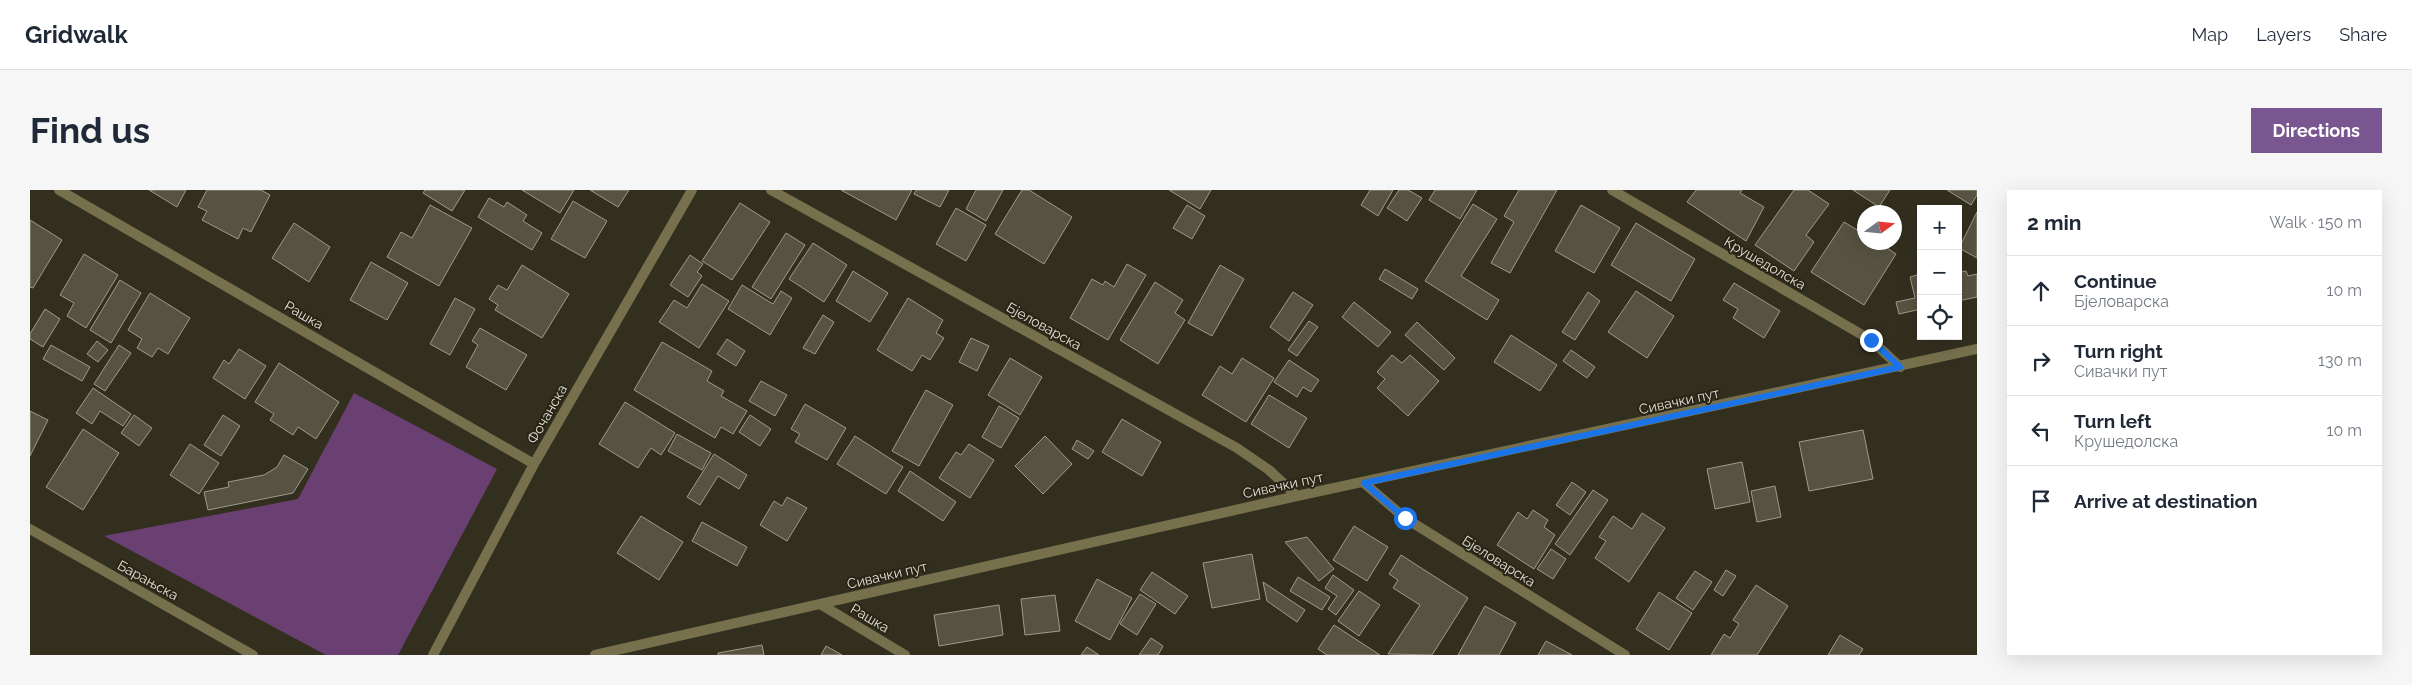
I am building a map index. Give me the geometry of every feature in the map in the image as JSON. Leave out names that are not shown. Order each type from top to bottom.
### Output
[{"type":"street","name":"Рашка","points":[[59,190],[534,464]]},
{"type":"street","name":"Фочанска","points":[[433,655],[534,464],[692,190]]},
{"type":"street","name":"Бјеловарска","points":[[771,190],[1237,448],[1268,470],[1297,496]]},
{"type":"street","name":"Крушедолска","points":[[1612,190],[1871,340],[1900,367]]},
{"type":"street","name":"Сивачки пут","points":[[595,655],[1297,496],[1977,349]]},
{"type":"street","name":"Бјеловарска","points":[[1364,483],[1405,518],[1625,655]]},
{"type":"street","name":"Барањска","points":[[30,529],[253,655]]},
{"type":"street","name":"Рашка","points":[[820,604],[905,655]]},
{"type":"shaded area","points":[[354,393],[497,469],[398,655],[326,655],[104,536],[298,499]]},
{"type":"building","points":[[149,190],[186,190],[177,207]]},
{"type":"building","points":[[207,190],[261,190],[270,195],[251,232],[243,228],[238,239],[202,220],[207,211],[198,207]]},
{"type":"building","points":[[425,190],[465,190],[452,211],[423,193]]},
{"type":"building","points":[[522,190],[574,190],[560,213]]},
{"type":"building","points":[[590,190],[629,190],[618,207]]},
{"type":"building","points":[[841,190],[912,190],[896,220]]},
{"type":"building","points":[[916,190],[949,190],[940,207],[914,194]]},
{"type":"building","points":[[976,190],[1003,190],[986,221],[966,209]]},
{"type":"building","points":[[1022,190],[1029,190],[1072,217],[1044,264],[995,234]]},
{"type":"building","points":[[1169,190],[1211,190],[1200,209]]},
{"type":"building","points":[[1370,190],[1393,190],[1378,216],[1361,205]]},
{"type":"building","points":[[1399,190],[1408,190],[1422,198],[1407,221],[1387,208]]},
{"type":"building","points":[[1435,190],[1477,190],[1460,219],[1429,200]]},
{"type":"building","points":[[1519,190],[1557,190],[1510,273],[1491,263],[1514,222],[1504,216]]},
{"type":"building","points":[[1696,190],[1742,190],[1740,193],[1764,207],[1746,241],[1687,202]]},
{"type":"building","points":[[1794,190],[1808,190],[1829,204],[1806,235],[1814,242],[1794,271],[1755,245]]},
{"type":"building","points":[[1853,190],[1890,190],[1880,205],[1876,205]]},
{"type":"building","points":[[1947,190],[1977,190],[1977,195],[1971,205]]},
{"type":"building","points":[[489,198],[504,207],[507,202],[527,215],[523,221],[542,233],[532,250],[478,217]]},
{"type":"building","points":[[573,201],[607,221],[585,258],[551,239]]},
{"type":"building","points":[[740,203],[770,222],[732,280],[702,261]]},
{"type":"building","points":[[1473,204],[1497,219],[1461,276],[1499,300],[1487,320],[1425,281]]},
{"type":"building","points":[[430,205],[472,228],[439,286],[387,257],[401,232],[412,238]]},
{"type":"building","points":[[1187,205],[1205,216],[1192,239],[1173,228]]},
{"type":"building","points":[[1581,205],[1620,228],[1594,273],[1555,251]]},
{"type":"building","points":[[956,208],[986,225],[966,261],[936,244]]},
{"type":"building","points":[[1977,212],[1977,258],[1962,250],[1962,242]]},
{"type":"building","points":[[30,220],[62,240],[33,288],[30,287]]},
{"type":"building","points":[[1844,222],[1857,230],[1857,250],[1890,250],[1896,254],[1864,305],[1811,272]]},
{"type":"building","points":[[294,223],[330,247],[309,282],[272,258]]},
{"type":"building","points":[[1636,223],[1695,259],[1671,301],[1611,265]]},
{"type":"building","points":[[786,233],[805,245],[771,299],[752,287]]},
{"type":"building","points":[[813,243],[847,265],[824,302],[789,279]]},
{"type":"building","points":[[84,254],[118,275],[86,328],[67,316],[74,303],[60,295]]},
{"type":"building","points":[[690,255],[703,264],[697,272],[702,276],[688,297],[670,285]]},
{"type":"building","points":[[371,262],[408,283],[387,320],[350,300]]},
{"type":"building","points":[[1127,264],[1146,275],[1108,340],[1070,318],[1092,279],[1103,285],[1105,281],[1114,287]]},
{"type":"building","points":[[522,265],[569,294],[542,338],[495,310],[498,305],[489,299],[498,285],[507,290]]},
{"type":"building","points":[[1220,265],[1244,279],[1212,336],[1188,323]]},
{"type":"building","points":[[1385,269],[1418,289],[1412,299],[1379,279]]},
{"type":"building","points":[[853,271],[888,293],[870,322],[836,301]]},
{"type":"building","points":[[1966,271],[1968,276],[1977,274],[1977,297],[1962,300],[1962,272]]},
{"type":"building","points":[[1917,275],[1917,310],[1899,314],[1896,302],[1915,298],[1910,277]]},
{"type":"building","points":[[120,280],[141,293],[111,343],[90,330]]},
{"type":"building","points":[[1155,282],[1183,300],[1175,313],[1185,320],[1158,364],[1120,340]]},
{"type":"building","points":[[1734,283],[1780,311],[1764,338],[1733,318],[1738,309],[1723,300]]},
{"type":"building","points":[[702,284],[729,301],[699,348],[659,322],[674,300],[687,308]]},
{"type":"building","points":[[742,285],[773,304],[781,291],[792,298],[770,335],[728,309]]},
{"type":"building","points":[[1636,291],[1674,316],[1647,358],[1608,332]]},
{"type":"building","points":[[1293,292],[1313,305],[1289,341],[1270,327]]},
{"type":"building","points":[[1588,292],[1600,301],[1575,340],[1562,332]]},
{"type":"building","points":[[150,293],[190,318],[168,354],[158,348],[152,357],[137,348],[142,339],[128,330]]},
{"type":"building","points":[[455,298],[475,309],[450,355],[430,344]]},
{"type":"building","points":[[908,298],[943,320],[936,333],[944,338],[930,360],[922,355],[912,371],[877,350]]},
{"type":"building","points":[[1354,302],[1391,332],[1378,347],[1342,317]]},
{"type":"building","points":[[45,309],[60,319],[43,347],[30,339],[30,334]]},
{"type":"building","points":[[823,315],[834,322],[815,354],[803,348]]},
{"type":"building","points":[[1309,321],[1318,327],[1297,356],[1288,350]]},
{"type":"building","points":[[1417,322],[1455,358],[1444,370],[1405,335]]},
{"type":"building","points":[[480,328],[527,355],[506,390],[466,367],[478,345],[472,341]]},
{"type":"building","points":[[1511,335],[1557,365],[1540,391],[1494,362]]},
{"type":"building","points":[[971,338],[989,346],[977,371],[959,362]]},
{"type":"building","points":[[727,339],[745,351],[736,366],[717,354]]},
{"type":"building","points":[[97,341],[108,350],[98,362],[87,354]]},
{"type":"building","points":[[662,342],[712,371],[707,381],[724,391],[721,396],[747,411],[733,434],[721,427],[715,438],[634,390]]},
{"type":"building","points":[[51,345],[90,367],[82,381],[43,359]]},
{"type":"building","points":[[119,345],[131,353],[105,391],[94,384]]},
{"type":"building","points":[[239,349],[266,366],[245,399],[213,378],[224,360],[229,364]]},
{"type":"building","points":[[1571,350],[1595,367],[1587,378],[1563,361]]},
{"type":"building","points":[[1392,355],[1402,363],[1410,355],[1439,381],[1408,416],[1377,388],[1385,379],[1377,372]]},
{"type":"building","points":[[1010,358],[1042,377],[1020,415],[988,395]]},
{"type":"building","points":[[1242,358],[1274,378],[1246,422],[1202,395],[1220,366],[1232,374]]},
{"type":"building","points":[[1289,360],[1319,380],[1311,392],[1303,387],[1297,397],[1274,382]]},
{"type":"building","points":[[279,363],[339,402],[316,439],[298,427],[293,435],[270,420],[274,414],[255,402]]},
{"type":"building","points":[[761,381],[787,395],[775,416],[749,401]]},
{"type":"building","points":[[93,388],[131,414],[123,426],[100,411],[92,424],[76,413]]},
{"type":"building","points":[[926,390],[953,405],[919,466],[892,451]]},
{"type":"building","points":[[1269,395],[1307,418],[1289,448],[1251,424]]},
{"type":"building","points":[[625,402],[675,433],[661,455],[651,448],[638,468],[599,444]]},
{"type":"building","points":[[805,404],[846,428],[827,460],[795,442],[800,434],[791,429]]},
{"type":"building","points":[[999,406],[1019,418],[1001,448],[982,437]]},
{"type":"building","points":[[30,411],[48,420],[30,456]]},
{"type":"building","points":[[134,415],[152,428],[139,446],[121,433]]},
{"type":"building","points":[[223,415],[240,426],[221,456],[204,445]]},
{"type":"building","points":[[750,415],[771,429],[760,446],[739,432]]},
{"type":"building","points":[[1122,419],[1161,442],[1142,476],[1102,452]]},
{"type":"building","points":[[83,429],[119,453],[83,510],[46,487]]},
{"type":"building","points":[[1863,430],[1873,479],[1809,491],[1799,442]]},
{"type":"building","points":[[677,434],[711,453],[702,470],[668,451]]},
{"type":"building","points":[[855,436],[903,467],[886,494],[837,464]]},
{"type":"building","points":[[1045,436],[1072,464],[1043,494],[1015,466]]},
{"type":"building","points":[[1077,440],[1094,451],[1088,459],[1072,449]]},
{"type":"building","points":[[190,444],[219,463],[199,494],[170,475]]},
{"type":"building","points":[[969,444],[994,460],[970,498],[939,478],[956,452],[961,455]]},
{"type":"building","points":[[714,454],[747,475],[739,489],[718,476],[700,505],[687,497]]},
{"type":"building","points":[[284,455],[308,469],[293,493],[208,510],[204,492],[229,487],[228,482],[264,475],[277,467]]},
{"type":"building","points":[[1742,462],[1750,502],[1715,509],[1707,469]]},
{"type":"building","points":[[910,471],[956,502],[943,521],[898,491]]},
{"type":"building","points":[[1572,482],[1586,492],[1570,515],[1556,505]]},
{"type":"building","points":[[1775,486],[1781,517],[1757,522],[1751,491]]},
{"type":"building","points":[[1593,490],[1608,500],[1570,555],[1555,544]]},
{"type":"building","points":[[787,497],[807,508],[787,541],[760,525],[774,501],[782,506]]},
{"type":"building","points":[[1533,510],[1548,520],[1544,527],[1555,535],[1534,569],[1497,545],[1518,512],[1527,519]]},
{"type":"building","points":[[1642,513],[1665,528],[1629,582],[1595,558],[1606,541],[1599,537],[1613,516],[1632,529]]},
{"type":"building","points":[[641,516],[683,542],[659,580],[617,553]]},
{"type":"building","points":[[702,522],[747,547],[737,566],[692,541]]},
{"type":"building","points":[[1354,526],[1388,547],[1367,581],[1333,560]]},
{"type":"building","points":[[1307,537],[1334,569],[1319,581],[1285,542]]},
{"type":"building","points":[[1551,549],[1566,559],[1553,579],[1537,569]]},
{"type":"building","points":[[1252,554],[1260,599],[1212,608],[1203,563]]},
{"type":"building","points":[[1401,555],[1468,598],[1432,655],[1388,654],[1420,605],[1393,588],[1398,580],[1389,574]]},
{"type":"building","points":[[1726,570],[1736,576],[1723,596],[1714,590]]},
{"type":"building","points":[[1695,571],[1712,582],[1693,610],[1676,598]]},
{"type":"building","points":[[1152,572],[1188,596],[1175,614],[1140,590]]},
{"type":"building","points":[[1333,575],[1354,590],[1336,615],[1328,609],[1337,596],[1325,588]]},
{"type":"building","points":[[1298,577],[1330,597],[1322,610],[1290,591]]},
{"type":"building","points":[[1097,579],[1132,598],[1110,640],[1075,621]]},
{"type":"building","points":[[1263,582],[1305,610],[1297,622],[1267,601]]},
{"type":"building","points":[[1756,585],[1788,606],[1757,655],[1711,655],[1724,634],[1730,638],[1739,624],[1733,620]]},
{"type":"building","points":[[1359,591],[1380,605],[1359,636],[1338,621]]},
{"type":"building","points":[[1659,592],[1692,613],[1669,650],[1636,629]]},
{"type":"building","points":[[1140,594],[1156,604],[1137,635],[1120,624]]},
{"type":"building","points":[[1055,595],[1060,631],[1025,635],[1021,599]]},
{"type":"building","points":[[999,605],[1003,635],[939,646],[934,615]]},
{"type":"building","points":[[1485,606],[1516,623],[1499,655],[1458,655]]},
{"type":"building","points":[[1334,625],[1380,655],[1327,655],[1318,649]]},
{"type":"building","points":[[1840,635],[1863,649],[1859,655],[1828,655]]},
{"type":"building","points":[[1151,638],[1163,646],[1158,655],[1139,655]]},
{"type":"building","points":[[1546,641],[1572,655],[1538,655]]},
{"type":"building","points":[[762,645],[764,655],[718,655],[718,653]]},
{"type":"building","points":[[826,646],[842,655],[821,655]]},
{"type":"building","points":[[1087,647],[1099,655],[1081,655]]},
{"type":"route","points":[[1405,518],[1364,483],[1900,367],[1871,340]]}]
